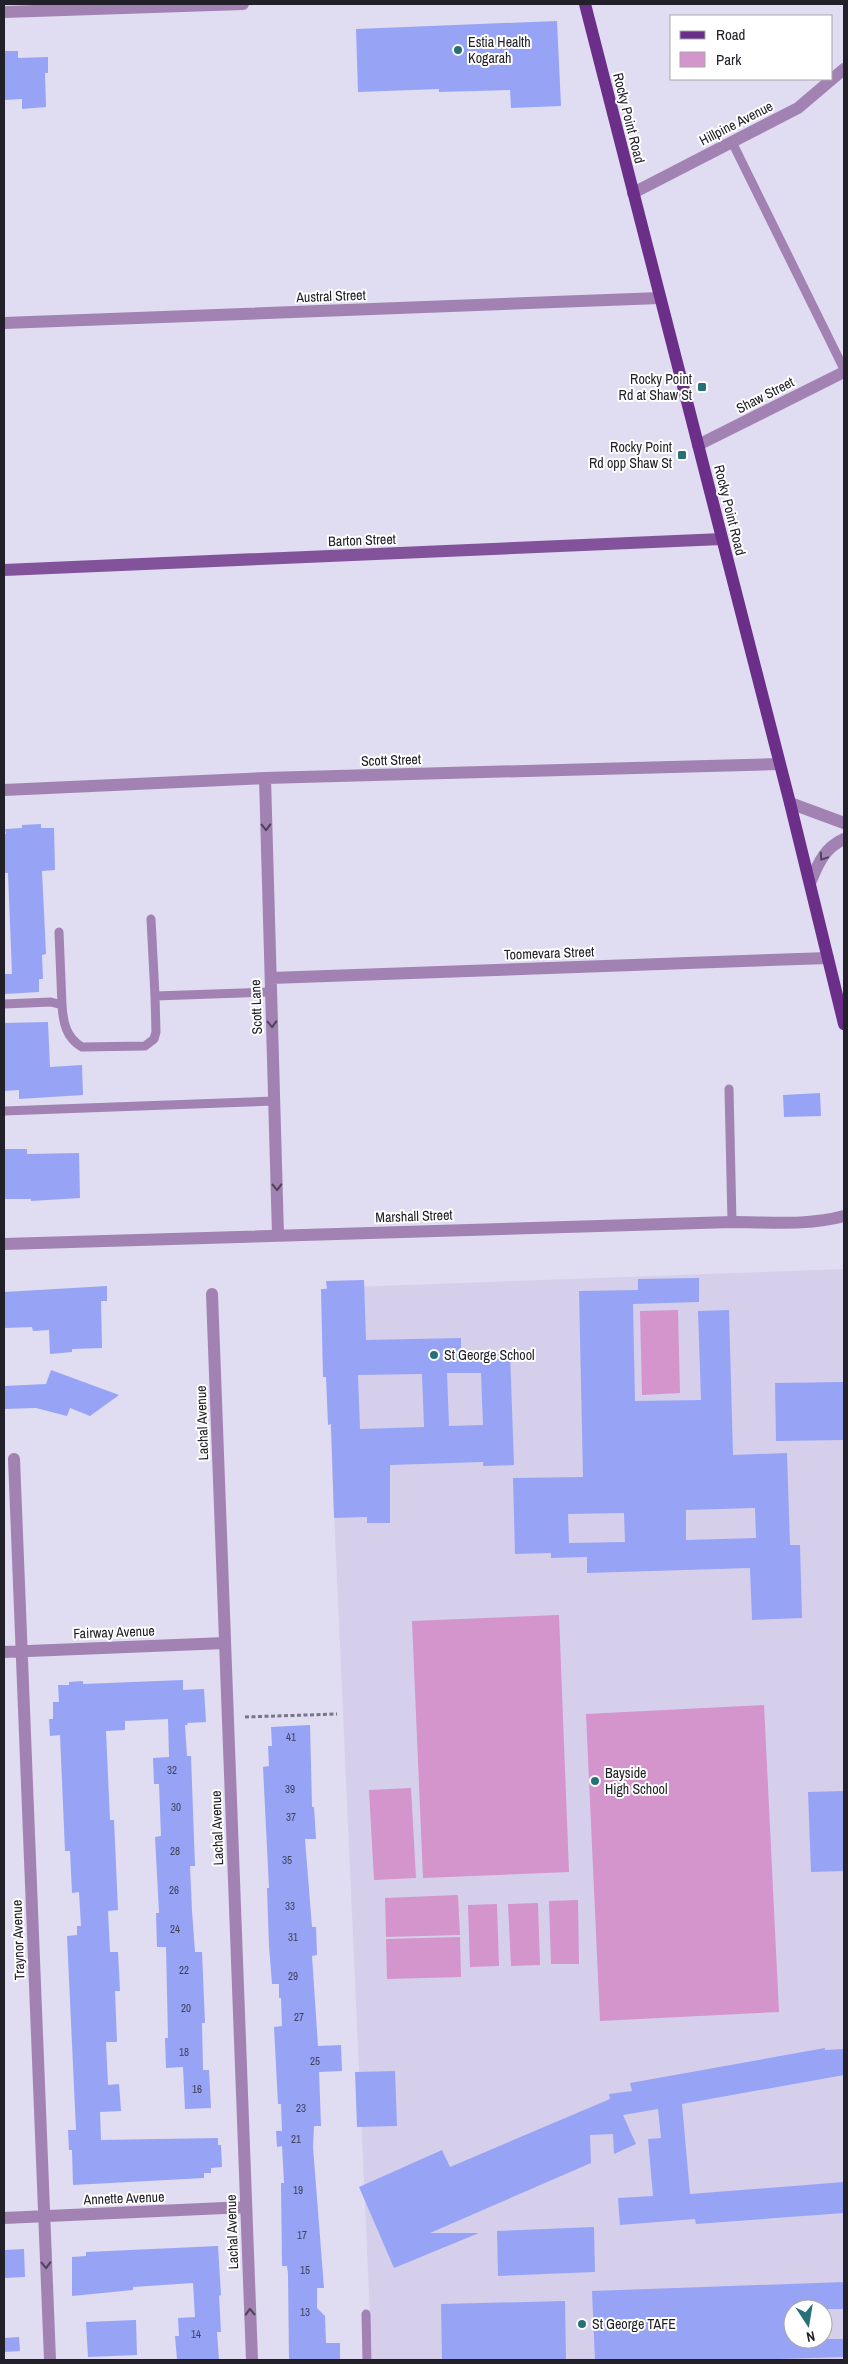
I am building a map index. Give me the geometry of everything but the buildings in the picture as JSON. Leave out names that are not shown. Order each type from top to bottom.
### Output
[{"type":"main road","name":"Rocky Point Road","points":[[585,4],[790,803],[844,1024]]},
{"type":"street","points":[[4,12],[243,4]]},
{"type":"street","name":"Hillpine Avenue","points":[[833,78],[844,69]]},
{"type":"street","name":"Hillpine Avenue","points":[[633,193],[798,108],[831,80]]},
{"type":"street","name":"Austral Street","points":[[4,323],[660,298]]},
{"type":"street","name":"Shaw Street","points":[[698,445],[844,370]]},
{"type":"street","name":"Barton Street","points":[[4,570],[722,539]]},
{"type":"street","name":"Scott Street","points":[[4,790],[265,778],[779,764]]},
{"type":"street","name":"Scott Lane","points":[[265,778],[278,1236]]},
{"type":"street","points":[[790,803],[844,823]]},
{"type":"street","points":[[810,883],[820,860],[829,848],[844,839]]},
{"type":"street","name":"Toomevara Street","points":[[271,978],[828,958]]},
{"type":"street","name":"Marshall Street","points":[[4,1244],[732,1222],[826,1221],[844,1216]]},
{"type":"street","name":"Marshall Street","points":[[826,1221],[844,1226]]},
{"type":"street","name":"Lachal Avenue","points":[[212,1294],[252,2360]]},
{"type":"street","name":"Traynor Avenue","points":[[14,1459],[50,2360]]},
{"type":"street","name":"Fairway Avenue","points":[[4,1652],[225,1643]]},
{"type":"street","name":"Annette Avenue","points":[[4,2218],[246,2207]]},
{"type":"lane","points":[[732,142],[844,370]]},
{"type":"lane","points":[[59,932],[63,1019],[67,1032],[75,1043],[82,1047],[145,1046],[154,1039],[156,1032],[151,919]]},
{"type":"lane","points":[[155,996],[271,992]]},
{"type":"lane","points":[[4,1004],[51,1002],[62,1005]]},
{"type":"lane","points":[[729,1089],[732,1222]]},
{"type":"lane","points":[[4,1111],[274,1101]]},
{"type":"lane","points":[[366,2314],[367,2360]]},
{"type":"path","points":[[245,1717],[337,1714]]},
{"type":"shaded area","name":"Bayside High School","points":[[844,1269],[844,2360],[372,2360],[324,1288]]},
{"type":"green space","points":[[678,1310],[680,1393],[642,1395],[640,1311]]},
{"type":"green space","points":[[559,1615],[569,1872],[423,1878],[412,1621]]},
{"type":"green space","points":[[764,1705],[779,2012],[600,2021],[586,1714]]},
{"type":"green space","points":[[411,1788],[416,1878],[374,1880],[369,1790]]},
{"type":"green space","points":[[458,1895],[460,1935],[386,1937],[385,1898]]},
{"type":"green space","points":[[578,1900],[579,1964],[551,1964],[549,1901]]},
{"type":"green space","points":[[538,1903],[540,1965],[511,1966],[508,1904]]},
{"type":"green space","points":[[497,1904],[499,1966],[470,1967],[468,1905]]},
{"type":"green space","points":[[460,1937],[461,1977],[387,1979],[386,1939]]},
{"type":"place","name":"Estia Health Kogarah","points":[[458,50]]},
{"type":"place","name":"Rocky Point Rd at Shaw St","points":[[702,387]]},
{"type":"place","name":"Rocky Point Rd opp Shaw St","points":[[682,455]]},
{"type":"place","name":"St George School","points":[[434,1355]]},
{"type":"place","name":"Bayside High School","points":[[595,1781]]},
{"type":"place","name":"St George TAFE","points":[[582,2324]]}]
